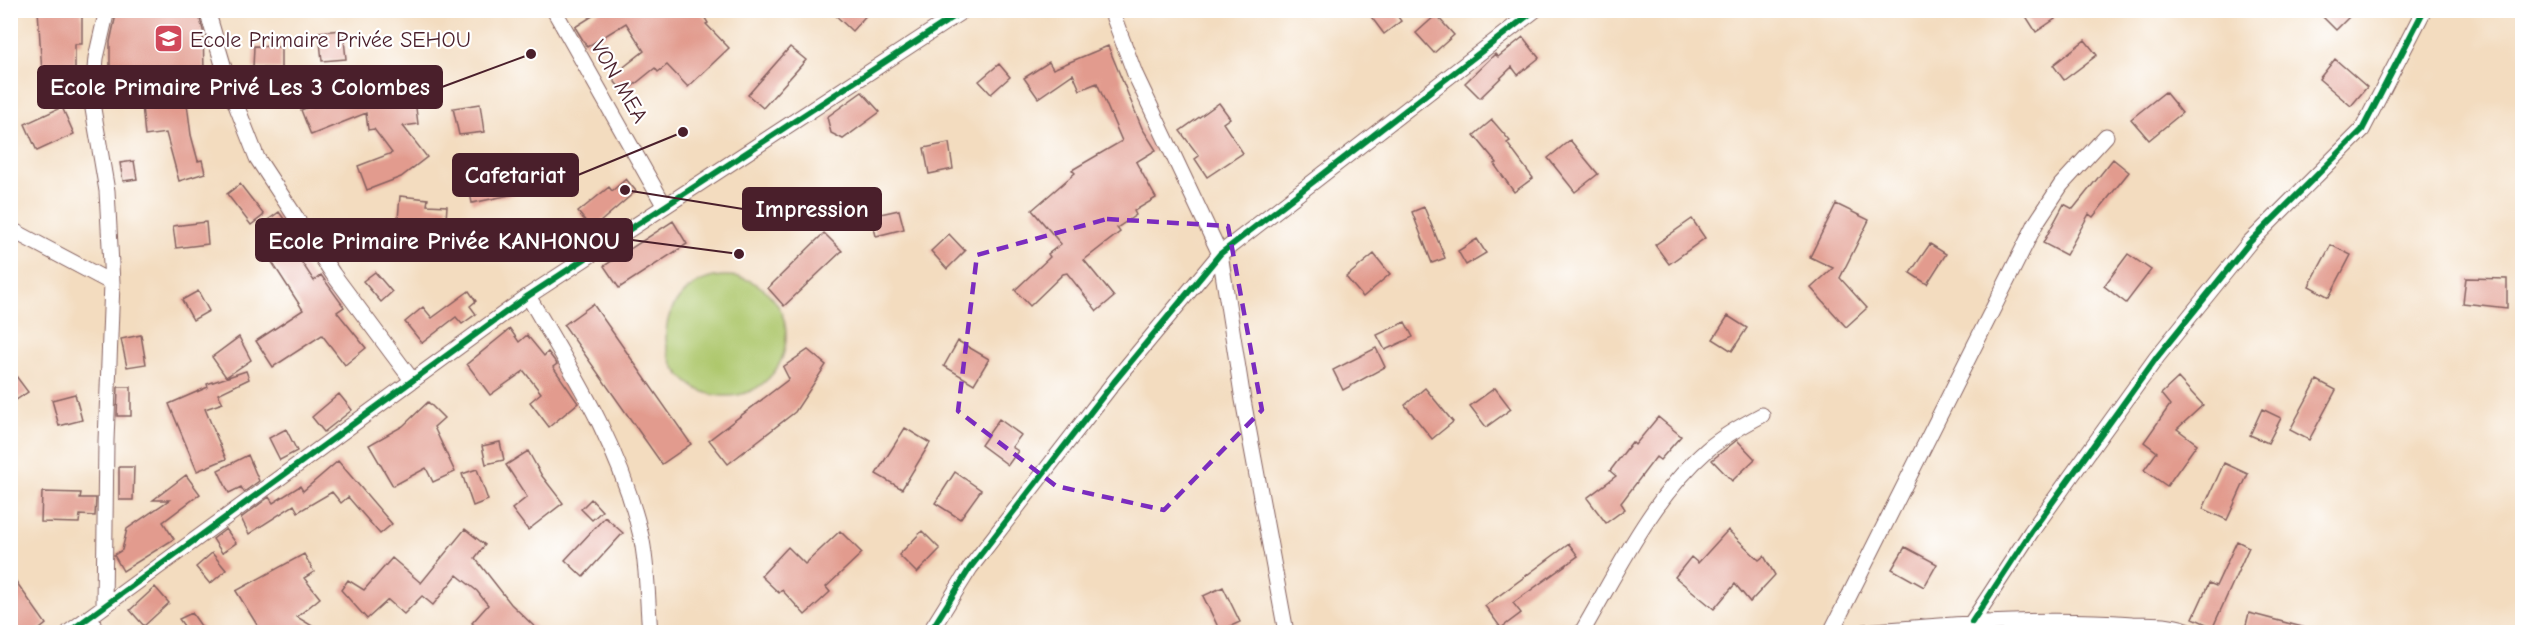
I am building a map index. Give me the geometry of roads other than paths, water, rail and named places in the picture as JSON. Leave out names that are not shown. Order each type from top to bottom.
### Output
[{"type":"street","points":[[104,606],[106,441],[112,283],[107,191],[92,103],[96,58],[108,10]]},
{"type":"street","points":[[207,10],[212,20],[231,92],[257,158],[333,274],[412,380]]},
{"type":"street","name":"VON MEA","points":[[554,10],[664,205]]},
{"type":"street","points":[[69,633],[528,296],[964,10]]},
{"type":"street","points":[[1111,10],[1135,74],[1220,254],[1243,400],[1286,633]]},
{"type":"street","points":[[930,633],[977,559],[1114,382],[1220,254],[1535,10]]},
{"type":"street","points":[[1972,622],[2031,532],[2157,357],[2249,243],[2361,130],[2424,10]]},
{"type":"street","points":[[1831,633],[1925,450],[2022,249],[2061,186],[2106,136]]},
{"type":"street","points":[[10,229],[112,283]]},
{"type":"street","points":[[528,296],[595,409],[627,487],[641,538],[650,633]]},
{"type":"street","points":[[1582,633],[1641,531],[1673,486],[1707,450],[1762,415]]},
{"type":"street","points":[[91,616],[95,633]]},
{"type":"street","points":[[1864,633],[1972,622],[2072,619],[2169,626],[2191,633]]},
{"type":"place","name":"Ecole Primaire Privée SEHOU","points":[[169,39]]},
{"type":"place","name":"Ecole Primaire Privé Les 3 Colombes","points":[[531,54]]},
{"type":"place","name":"Cafetariat","points":[[683,132]]},
{"type":"place","name":"Impression","points":[[625,190]]},
{"type":"place","name":"Ecole Primaire Privée KANHONOU","points":[[739,254]]}]
